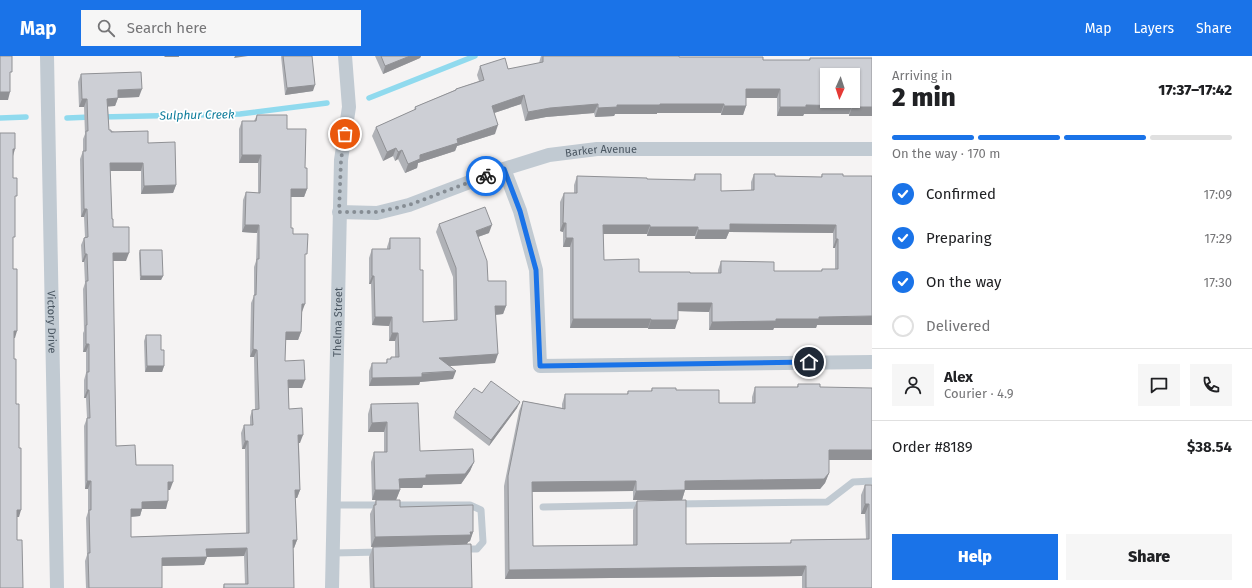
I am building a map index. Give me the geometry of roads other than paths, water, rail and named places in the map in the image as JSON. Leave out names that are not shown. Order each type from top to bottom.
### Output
[{"type":"street","name":"Victory Drive","points":[[47,56],[57,588]]},
{"type":"street","name":"Thelma Street","points":[[332,588],[339,212],[341,160],[349,107],[345,56]]},
{"type":"street","name":"Barker Avenue","points":[[339,212],[377,212],[409,205],[504,169],[549,156],[597,149],[872,149]]},
{"type":"street","points":[[504,169],[520,211],[536,270],[540,366],[872,362]]},
{"type":"lane","points":[[668,504],[827,502],[853,482],[872,481]]},
{"type":"lane","points":[[334,505],[470,505],[481,510],[483,542],[477,549],[453,550]]},
{"type":"lane","points":[[543,507],[652,505]]},
{"type":"lane","points":[[333,553],[389,551]]},
{"type":"waterway","name":"Sulphur Creek","points":[[369,98],[475,56]]},
{"type":"waterway","name":"Sulphur Creek","points":[[101,117],[240,114],[327,103]]},
{"type":"waterway","name":"Sulphur Creek","points":[[0,118],[26,117]]},
{"type":"waterway","name":"Sulphur Creek","points":[[67,118],[91,117]]}]
